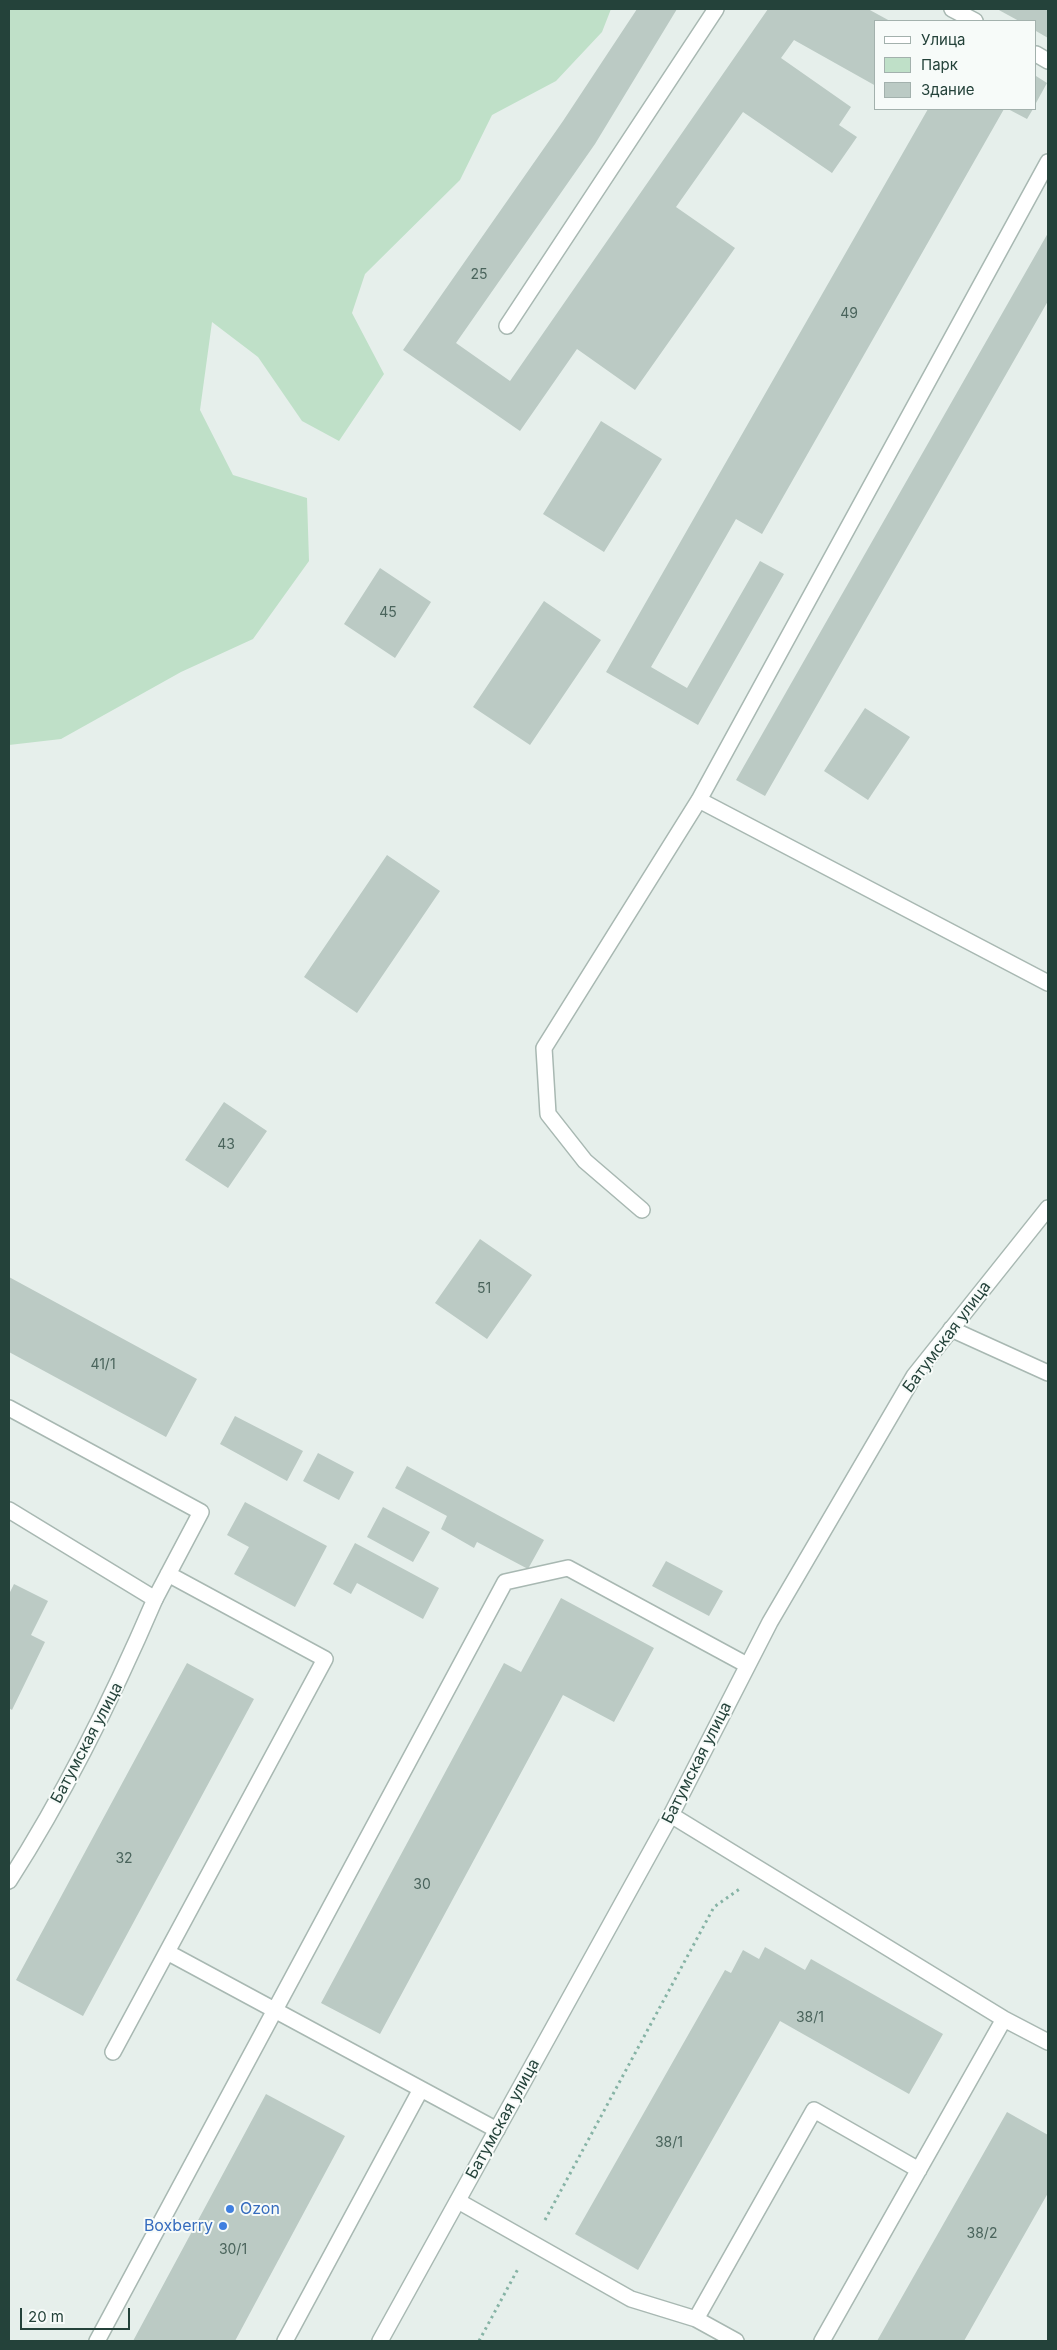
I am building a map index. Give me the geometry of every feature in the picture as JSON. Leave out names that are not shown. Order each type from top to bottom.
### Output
[{"type":"street","points":[[507,326],[716,9]]},
{"type":"street","points":[[952,9],[973,20]]},
{"type":"street","points":[[1037,55],[1048,61]]},
{"type":"street","points":[[642,1210],[585,1161],[548,1114],[544,1048],[700,800],[1048,162]]},
{"type":"street","points":[[700,800],[1048,983]]},
{"type":"street","name":"Батумская улица","points":[[380,2341],[671,1814],[770,1622],[914,1376],[1048,1208]]},
{"type":"street","points":[[951,1329],[1048,1374]]},
{"type":"street","name":"Батумская улица","points":[[9,1408],[201,1512],[155,1599],[122,1676],[67,1784],[9,1881]]},
{"type":"street","points":[[9,1510],[155,1599]]},
{"type":"street","points":[[96,2341],[505,1582],[568,1568],[747,1665]]},
{"type":"street","points":[[113,2052],[325,1659],[168,1574]]},
{"type":"street","points":[[671,1814],[1004,2020],[1048,2042]]},
{"type":"street","points":[[167,1952],[497,2130]]},
{"type":"street","points":[[822,2341],[1004,2020]]},
{"type":"street","points":[[285,2341],[421,2089]]},
{"type":"street","points":[[696,2319],[814,2110],[919,2170]]},
{"type":"street","points":[[458,2201],[631,2299],[696,2319],[736,2341]]},
{"type":"path","points":[[540,2228],[714,1907],[764,1872]]},
{"type":"path","points":[[479,2341],[521,2263]]},
{"type":"green space","points":[[9,9],[611,9],[602,32],[556,81],[492,115],[460,180],[365,274],[352,313],[384,374],[339,441],[302,421],[258,357],[212,322],[200,410],[233,475],[307,498],[309,561],[253,639],[181,672],[61,739],[9,745]]},
{"type":"building","points":[[637,9],[677,9],[595,144],[456,343],[510,381],[768,9],[868,9],[888,20],[874,20],[874,85],[794,40],[781,58],[851,107],[839,125],[857,137],[832,173],[743,112],[676,207],[735,248],[635,390],[577,349],[520,431],[403,350],[563,121]]},
{"type":"building","points":[[997,9],[1048,9],[1048,38],[1037,32],[1037,20],[1017,20]]},
{"type":"building","points":[[1037,77],[1047,83],[1037,101]]},
{"type":"building","points":[[927,110],[1003,110],[762,534],[736,519],[651,667],[687,688],[760,561],[784,574],[698,725],[606,672]]},
{"type":"building","points":[[1010,110],[1032,110],[1027,119]]},
{"type":"building","points":[[1048,233],[1048,301],[765,796],[736,780]]},
{"type":"building","points":[[601,421],[662,459],[604,552],[543,514]]},
{"type":"building","points":[[380,568],[431,602],[395,658],[344,624]]},
{"type":"building","points":[[544,601],[601,640],[530,745],[473,707]]},
{"type":"building","points":[[865,708],[910,737],[868,800],[824,771]]},
{"type":"building","points":[[387,855],[440,891],[357,1013],[304,977]]},
{"type":"building","points":[[224,1102],[267,1131],[228,1188],[185,1160]]},
{"type":"building","points":[[480,1239],[532,1275],[487,1339],[435,1303]]},
{"type":"building","points":[[9,1277],[197,1379],[166,1437],[9,1352]]},
{"type":"building","points":[[235,1416],[303,1451],[287,1481],[220,1444]]},
{"type":"building","points":[[318,1453],[354,1472],[339,1500],[303,1481]]},
{"type":"building","points":[[407,1466],[544,1540],[528,1569],[477,1542],[474,1548],[441,1529],[447,1516],[395,1488]]},
{"type":"building","points":[[245,1502],[327,1546],[295,1607],[234,1574],[249,1547],[227,1535]]},
{"type":"building","points":[[383,1507],[430,1532],[413,1562],[367,1537]]},
{"type":"building","points":[[355,1543],[439,1588],[423,1619],[357,1583],[351,1594],[333,1584]]},
{"type":"building","points":[[666,1561],[723,1591],[709,1616],[652,1586]]},
{"type":"building","points":[[14,1584],[48,1601],[31,1635],[45,1642],[12,1710],[9,1708],[9,1594]]},
{"type":"building","points":[[561,1598],[654,1648],[614,1722],[563,1695],[380,2034],[321,2003],[504,1663],[521,1672]]},
{"type":"building","points":[[187,1663],[254,1699],[83,2016],[16,1980]]},
{"type":"building","points":[[765,1947],[805,1970],[811,1959],[943,2034],[909,2094],[780,2021],[638,2270],[575,2234],[725,1970],[731,1973],[743,1950],[759,1959]]},
{"type":"building","points":[[266,2094],[345,2136],[235,2341],[133,2341]]},
{"type":"building","points":[[1007,2112],[1048,2135],[1048,2193],[964,2341],[877,2341]]},
{"type":"place","name":"Ozon","points":[[230,2209]]},
{"type":"place","name":"Boxberry","points":[[223,2226]]}]
